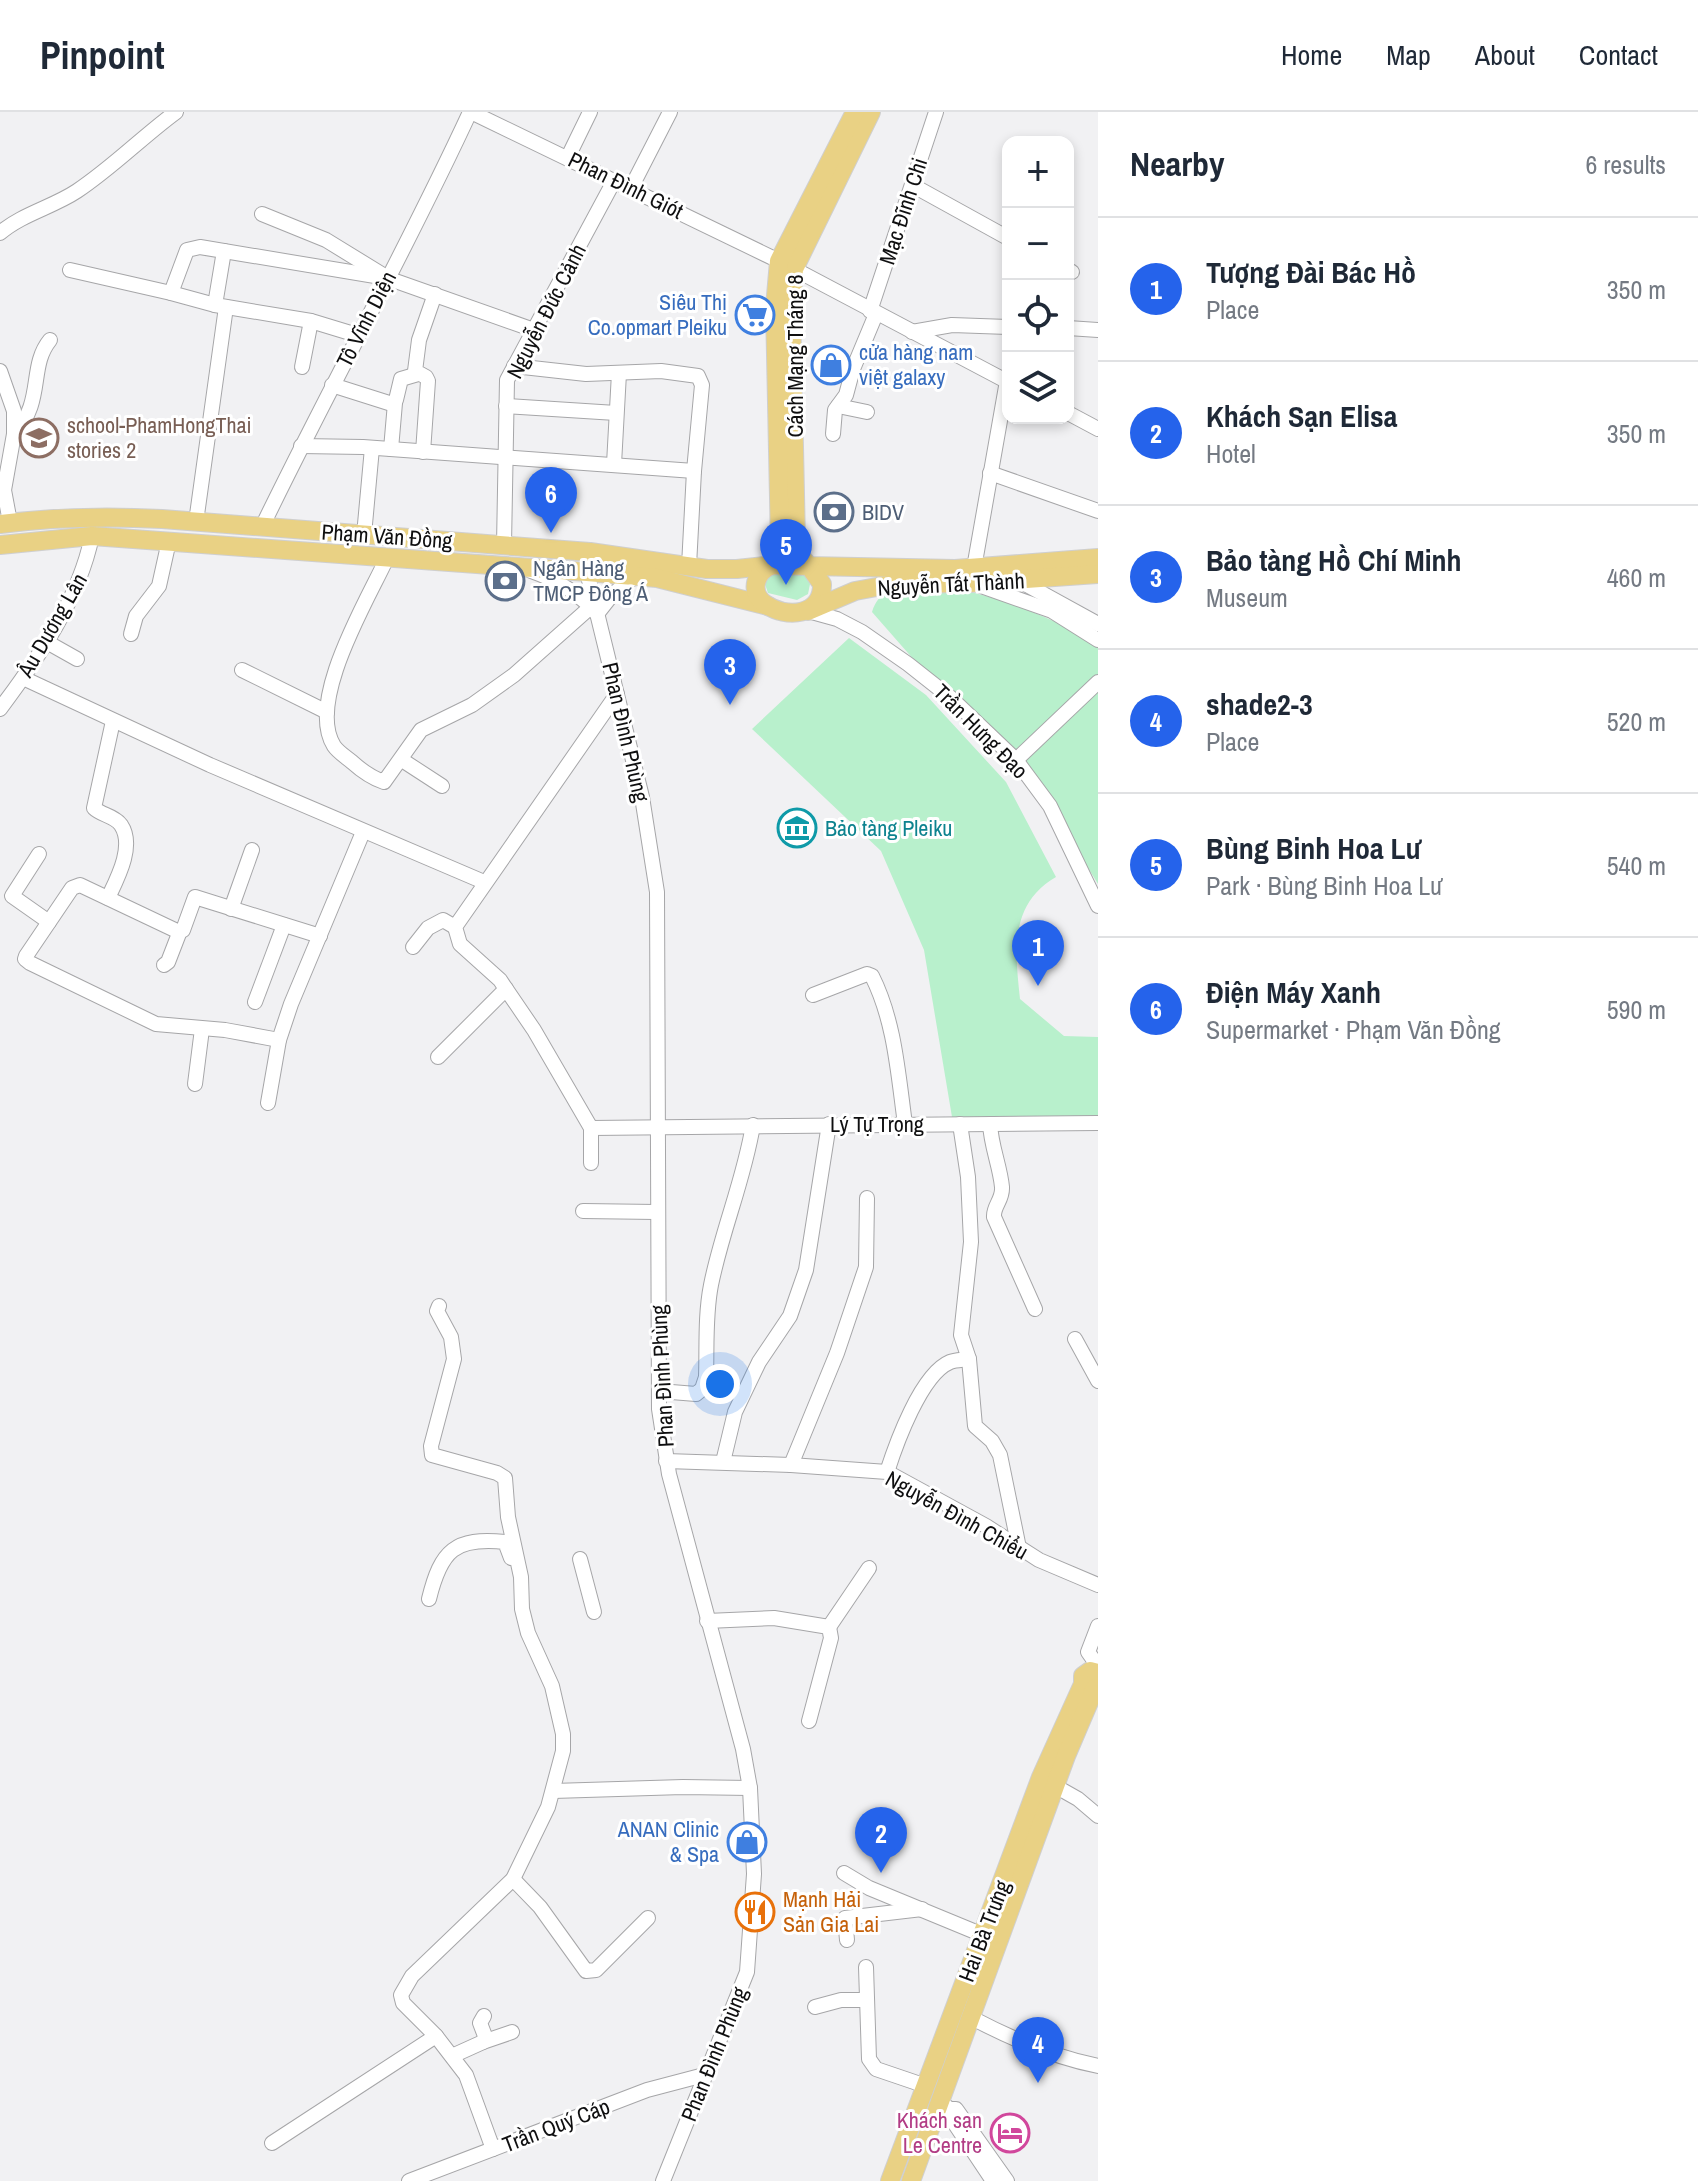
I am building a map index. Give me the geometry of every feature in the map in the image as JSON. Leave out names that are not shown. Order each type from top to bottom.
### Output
[{"type":"main road","name":"Cách Mạng Tháng 8","points":[[773,565],[780,545],[775,307],[787,265],[855,112]]},
{"type":"main road","name":"Cách Mạng Tháng 8","points":[[809,566],[800,556],[796,541],[791,307],[787,265],[871,112]]},
{"type":"main road","name":"Phạm Văn Đồng","points":[[5,523],[96,516],[590,552],[689,566],[737,569],[773,565]]},
{"type":"main road","points":[[259,548],[262,527]]},
{"type":"main road","name":"Phạm Văn Đồng","points":[[0,545],[92,536],[386,560],[587,572],[657,578],[768,606]]},
{"type":"main road","name":"Nguyễn Tất Thành","points":[[808,611],[873,587],[1098,558]]},
{"type":"main road","points":[[773,565],[809,566],[819,577],[822,591],[815,606],[808,611],[792,612],[768,606],[758,596],[755,583],[762,571],[773,565]]},
{"type":"main road","name":"Nguyễn Tất Thành","points":[[809,566],[977,573]]},
{"type":"main road","points":[[977,573],[1015,579]]},
{"type":"main road","name":"Nguyễn Tất Thành","points":[[1015,579],[1098,574]]},
{"type":"main road","name":"Hai Bà Trưng","points":[[890,2181],[983,1935],[1094,1675]]},
{"type":"main road","points":[[911,2181],[945,2106],[1048,1782]]},
{"type":"main road","points":[[926,2086],[945,2106]]},
{"type":"street","points":[[0,233],[98,177],[176,112]]},
{"type":"street","name":"Phan Đình Giót","points":[[471,112],[787,265],[1002,379]]},
{"type":"street","name":"Tô Vĩnh Diện","points":[[262,527],[357,335],[431,197],[471,112]]},
{"type":"street","points":[[568,157],[590,112]]},
{"type":"street","points":[[631,188],[670,112]]},
{"type":"street","name":"Mạc Đĩnh Chi","points":[[833,434],[838,406],[846,395],[936,112]]},
{"type":"street","name":"Nguyễn Đức Cảnh","points":[[504,545],[507,380],[614,181]]},
{"type":"street","points":[[912,185],[1002,235]]},
{"type":"street","points":[[262,214],[326,240],[387,278]]},
{"type":"street","points":[[171,293],[187,250],[200,247],[387,278],[534,330]]},
{"type":"street","points":[[196,522],[224,251]]},
{"type":"street","points":[[70,270],[220,306],[311,321],[357,335]]},
{"type":"street","points":[[418,374],[415,371],[419,340],[435,294]]},
{"type":"street","points":[[302,367],[311,321]]},
{"type":"street","points":[[912,332],[952,325],[1002,327]]},
{"type":"street","points":[[1074,328],[1096,327]]},
{"type":"street","points":[[14,434],[26,421],[32,408],[42,352],[50,340]]},
{"type":"street","points":[[514,366],[586,374],[692,373],[701,379],[689,566]]},
{"type":"street","points":[[0,371],[12,402],[14,434],[4,490],[5,523]]},
{"type":"street","points":[[614,464],[619,373]]},
{"type":"street","points":[[391,449],[395,403],[401,379],[418,374],[428,381],[423,452]]},
{"type":"street","points":[[332,385],[395,403]]},
{"type":"street","points":[[506,406],[616,413]]},
{"type":"street","points":[[838,406],[867,412]]},
{"type":"street","points":[[1002,412],[990,473],[977,573],[1069,619],[1098,640]]},
{"type":"street","points":[[1074,416],[1098,429]]},
{"type":"street","points":[[301,446],[391,449],[694,471]]},
{"type":"street","points":[[364,535],[372,448]]},
{"type":"street","points":[[990,473],[1098,511]]},
{"type":"street","name":"Âu Dương Lân","points":[[0,709],[23,678],[77,587],[86,565],[92,536]]},
{"type":"street","points":[[131,634],[136,616],[159,586],[169,541]]},
{"type":"street","name":"Phan Đình Phùng","points":[[590,552],[587,572],[642,797],[657,892],[656,1212],[659,1391],[666,1461],[743,1749],[750,1788],[754,1874],[747,1972],[663,2181]]},
{"type":"street","points":[[386,560],[351,627],[333,681],[327,712],[334,745],[361,770],[384,782],[421,730],[472,705],[634,577]]},
{"type":"street","points":[[523,568],[568,588],[594,607]]},
{"type":"street","points":[[562,571],[574,579],[594,607]]},
{"type":"street","points":[[1015,579],[1098,624]]},
{"type":"street","name":"Trần Hưng Đạo","points":[[808,611],[850,625],[908,664],[951,698],[1016,760],[1050,806],[1098,906]]},
{"type":"street","points":[[45,641],[77,659]]},
{"type":"street","points":[[242,670],[327,712]]},
{"type":"street","points":[[23,678],[363,832],[484,882]]},
{"type":"street","points":[[1016,760],[1098,682]]},
{"type":"street","points":[[455,927],[617,694]]},
{"type":"street","points":[[108,898],[121,869],[125,838],[119,823],[94,808],[113,721]]},
{"type":"street","points":[[402,760],[442,786]]},
{"type":"street","points":[[268,1103],[279,1040],[363,832]]},
{"type":"street","points":[[231,909],[252,850]]},
{"type":"street","points":[[39,854],[12,896],[49,922]]},
{"type":"street","points":[[180,931],[80,885],[76,886],[26,956],[28,962],[156,1024],[279,1040]]},
{"type":"street","points":[[164,965],[195,897],[320,936]]},
{"type":"street","points":[[413,947],[435,922],[443,920],[455,927],[460,944],[500,980],[534,1030],[591,1128],[591,1163]]},
{"type":"street","points":[[255,1002],[284,925]]},
{"type":"street","points":[[813,995],[867,974],[872,976],[897,1055],[905,1124]]},
{"type":"street","points":[[438,1057],[506,989]]},
{"type":"street","points":[[195,1084],[202,1029]]},
{"type":"street","name":"Lý Tự Trọng","points":[[591,1128],[1098,1123]]},
{"type":"street","points":[[723,1462],[735,1412],[759,1362],[790,1316],[806,1270],[829,1124]]},
{"type":"street","points":[[960,1124],[968,1177],[971,1242],[961,1335],[969,1359],[975,1426],[992,1441],[1000,1455],[1019,1548]]},
{"type":"street","points":[[990,1124],[991,1146],[1002,1186],[994,1217],[1035,1309]]},
{"type":"street","points":[[659,1391],[696,1394],[702,1389],[706,1377],[710,1289],[747,1162],[753,1125]]},
{"type":"street","points":[[791,1465],[849,1320],[866,1267],[867,1198]]},
{"type":"street","points":[[583,1211],[656,1212]]},
{"type":"street","points":[[439,1306],[437,1311],[451,1337],[454,1359],[431,1446],[432,1455],[505,1478],[508,1517],[521,1577],[521,1598],[528,1633],[552,1686],[563,1734],[563,1751],[553,1791],[534,1840],[513,1879],[412,1976],[402,1990],[403,2003],[436,2036],[466,2075],[493,2149]]},
{"type":"street","points":[[1075,1339],[1098,1381]]},
{"type":"street","points":[[887,1472],[902,1429],[931,1379],[946,1364],[969,1359]]},
{"type":"street","name":"Nguyễn Đình Chiểu","points":[[666,1461],[887,1472],[986,1526],[1019,1548],[1068,1574],[1098,1585]]},
{"type":"street","points":[[429,1599],[450,1553],[468,1541],[478,1539],[506,1543],[517,1593],[521,1598]]},
{"type":"street","points":[[580,1559],[594,1612]]},
{"type":"street","points":[[809,1721],[831,1638],[829,1627],[869,1568]]},
{"type":"street","points":[[707,1621],[774,1618],[829,1627]]},
{"type":"street","points":[[1094,1675],[1088,1652],[1098,1626]]},
{"type":"street","points":[[1048,1782],[1078,1799],[1098,1816]]},
{"type":"street","points":[[553,1791],[750,1788]]},
{"type":"street","points":[[844,1873],[869,1888],[983,1935]]},
{"type":"street","points":[[513,1879],[540,1907],[586,1971],[596,1970],[648,1918]]},
{"type":"street","points":[[847,1940],[845,1918],[923,1909]]},
{"type":"street","points":[[866,1967],[869,2059],[876,2069],[926,2086]]},
{"type":"street","points":[[815,2007],[841,2000],[867,2000]]},
{"type":"street","points":[[483,2042],[485,2036],[480,2023],[484,2016]]},
{"type":"street","points":[[972,2018],[1002,2034],[1064,2059],[1098,2066]]},
{"type":"street","points":[[452,2056],[512,2032]]},
{"type":"street","points":[[272,2143],[436,2036]]},
{"type":"street","name":"Trần Quý Cáp","points":[[409,2181],[647,2090],[704,2075]]},
{"type":"street","points":[[945,2106],[993,2181]]},
{"type":"street","points":[[945,2106],[956,2109],[1007,2181]]},
{"type":"green space","points":[[767,573],[803,573],[810,584],[808,594],[797,600],[768,593],[763,578]]},
{"type":"green space","points":[[951,587],[1026,610],[1098,644],[1098,884],[1050,806],[872,612],[877,601],[894,589]]},
{"type":"green space","points":[[849,638],[926,695],[1006,782],[1056,877],[1030,901],[1018,930],[1020,999],[1064,1036],[1098,1037],[1098,1117],[952,1117],[924,950],[881,851],[752,729]]},
{"type":"place","name":"Siêu Thị Co.opmart Pleiku","points":[[755,315]]},
{"type":"place","name":"cửa hàng nam việt galaxy","points":[[831,365]]},
{"type":"place","name":"school-PhamHongThai stories 2","points":[[39,438]]},
{"type":"place","name":"BIDV","points":[[834,512]]},
{"type":"place","name":"Điện Máy Xanh","points":[[551,533]]},
{"type":"place","name":"Ngân Hàng TMCP Đông Á","points":[[505,581]]},
{"type":"place","name":"Bùng Binh Hoa Lư","points":[[786,585]]},
{"type":"place","name":"Bảo tàng Hồ Chí Minh","points":[[730,705]]},
{"type":"place","name":"Bảo tàng Pleiku","points":[[797,828]]},
{"type":"place","name":"Tượng Đài Bác Hồ","points":[[1038,986]]},
{"type":"place","name":"ANAN Clinic & Spa","points":[[747,1842]]},
{"type":"place","name":"Khách Sạn Elisa","points":[[881,1873]]},
{"type":"place","name":"Mạnh Hải Sản Gia Lai","points":[[755,1912]]},
{"type":"place","name":"shade2-3","points":[[1038,2083]]},
{"type":"place","name":"Khách sạn Le Centre","points":[[1010,2133]]}]
